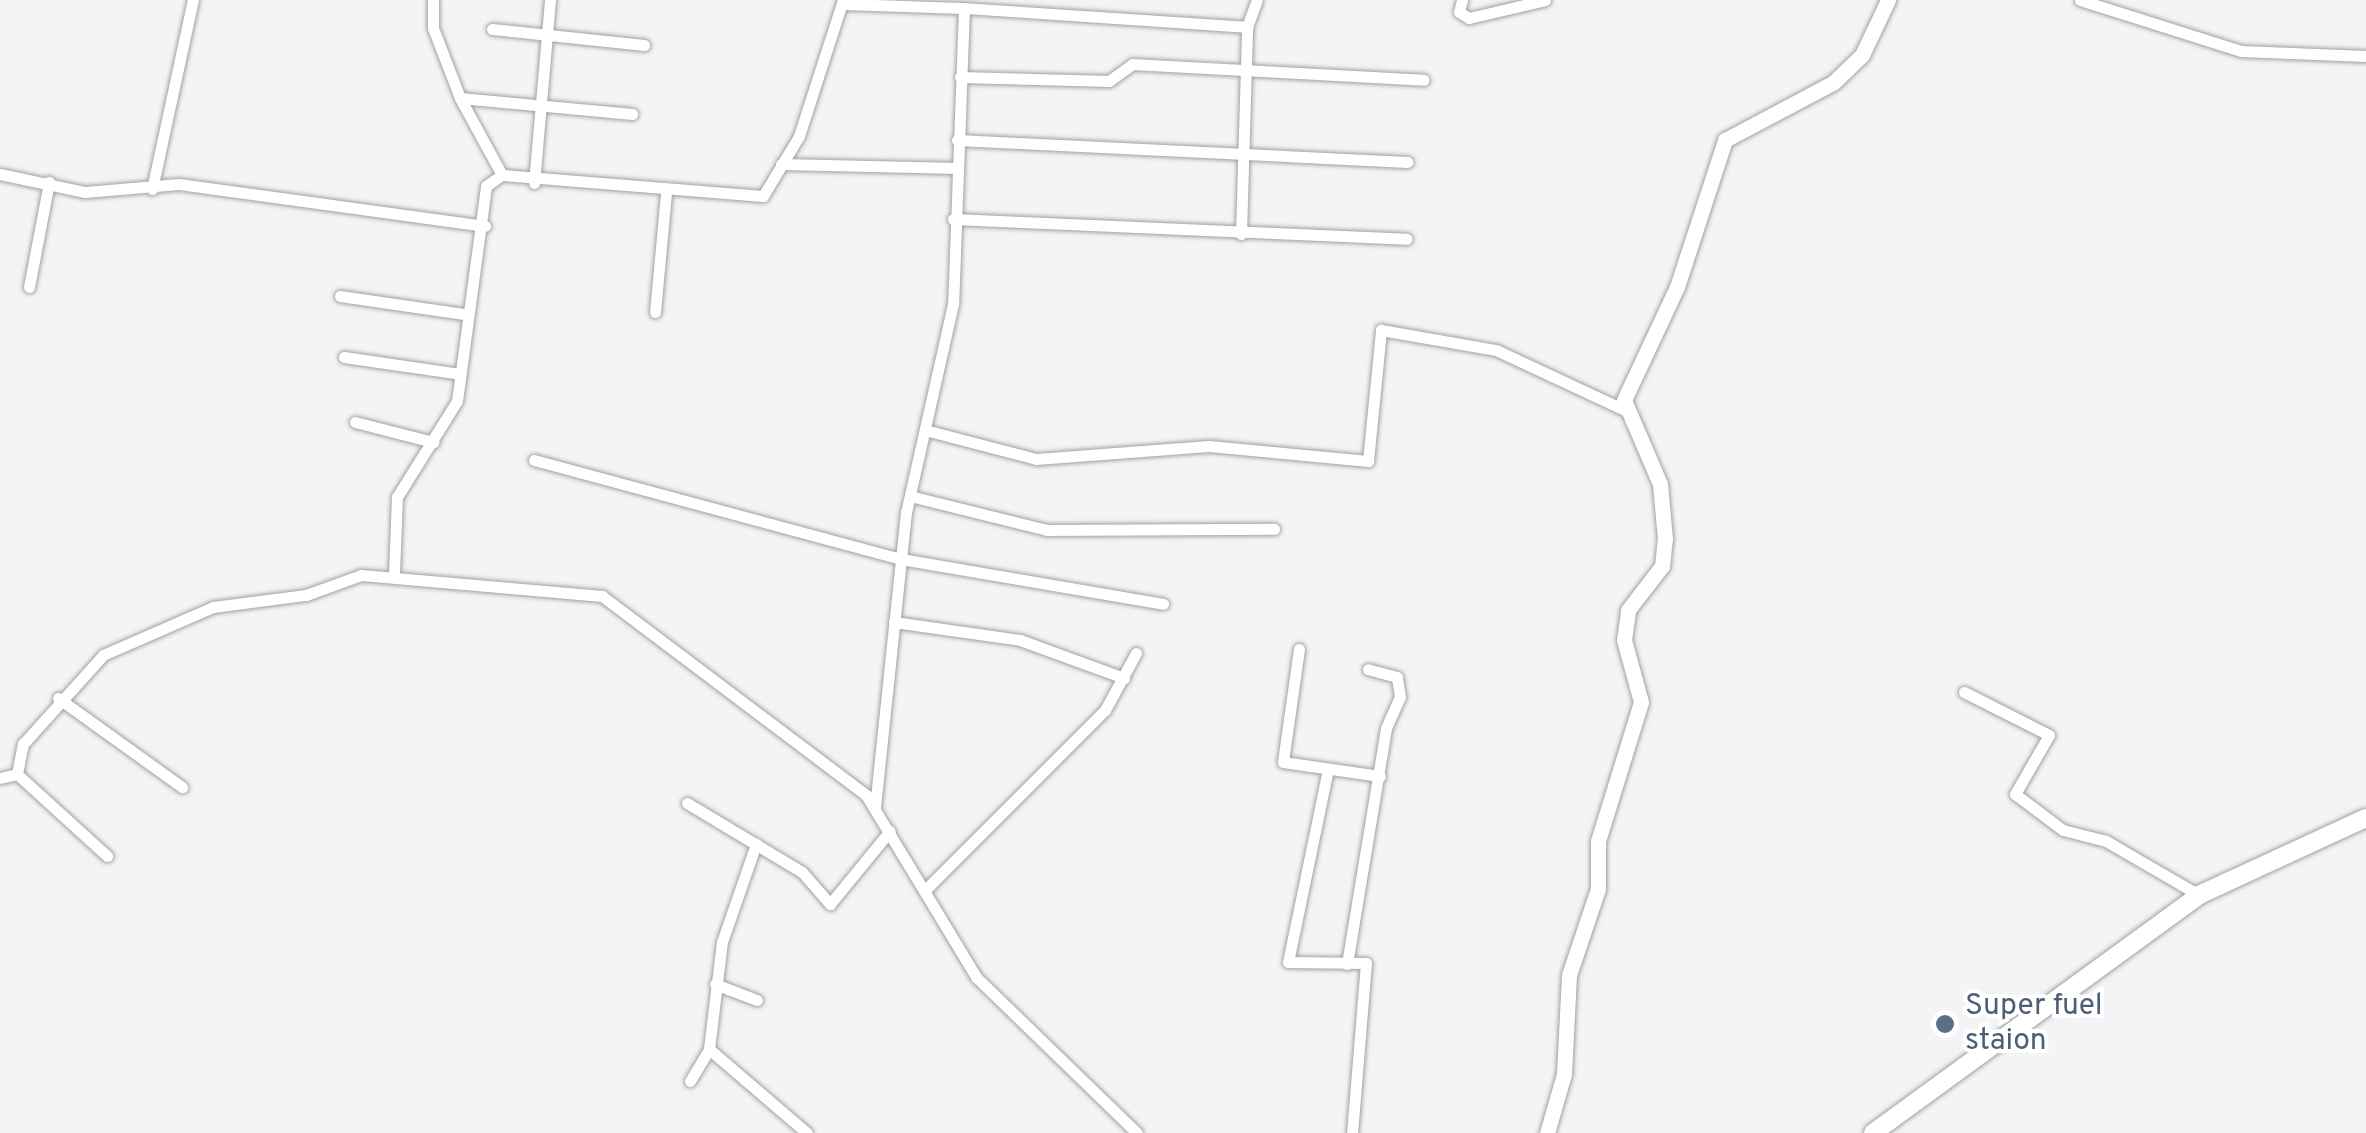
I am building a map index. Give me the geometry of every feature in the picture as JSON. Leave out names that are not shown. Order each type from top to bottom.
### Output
[{"type":"main road","points":[[1873,1133],[2199,895],[2366,818]]},
{"type":"street","points":[[152,189],[193,0]]},
{"type":"street","points":[[434,0],[433,28],[460,98],[502,175],[534,184],[666,193],[763,196],[781,164],[843,2],[1247,27]]},
{"type":"street","points":[[534,184],[550,0]]},
{"type":"street","points":[[1240,234],[1247,27],[1256,0]]},
{"type":"street","points":[[1462,0],[1459,12],[1469,18],[1545,0]]},
{"type":"street","points":[[1626,411],[1726,140],[1834,82],[1862,55],[1888,0]]},
{"type":"street","points":[[2080,0],[2241,51],[2366,56]]},
{"type":"street","points":[[875,808],[910,496],[953,304],[956,140],[964,8]]},
{"type":"street","points":[[492,29],[644,45]]},
{"type":"street","points":[[960,76],[1108,81],[1132,64],[1424,80]]},
{"type":"street","points":[[460,98],[632,114]]},
{"type":"street","points":[[956,140],[1243,150],[1407,162]]},
{"type":"street","points":[[781,164],[958,168]]},
{"type":"street","points":[[0,174],[85,192],[249,192],[486,226]]},
{"type":"street","points":[[394,574],[397,497],[457,401],[464,314],[486,226],[486,186],[502,175]]},
{"type":"street","points":[[29,287],[49,182]]},
{"type":"street","points":[[655,312],[666,193]]},
{"type":"street","points":[[954,218],[1407,239]]},
{"type":"street","points":[[340,296],[464,314]]},
{"type":"street","points":[[925,430],[1036,459],[1209,446],[1368,461],[1381,330],[1496,350],[1626,411],[1660,484],[1665,539],[1662,566],[1628,610],[1624,640],[1641,702],[1598,841],[1598,889],[1569,976],[1564,1074],[1546,1133]]},
{"type":"street","points":[[344,357],[460,374]]},
{"type":"street","points":[[355,422],[433,442]]},
{"type":"street","points":[[534,460],[901,559],[1163,604]]},
{"type":"street","points":[[910,496],[1047,530],[1274,529]]},
{"type":"street","points":[[16,774],[24,744],[58,698],[103,654],[213,607],[394,574],[602,596],[718,677],[875,808],[1000,1004],[1137,1133]]},
{"type":"street","points":[[894,622],[1020,640],[1124,678]]},
{"type":"street","points":[[1299,649],[1283,762],[1380,776]]},
{"type":"street","points":[[925,890],[1105,710],[1136,653]]},
{"type":"street","points":[[1347,964],[1380,776],[1400,696],[1397,677],[1368,670]]},
{"type":"street","points":[[1964,692],[2049,735],[2015,794],[2063,830],[2106,841],[2199,895]]},
{"type":"street","points":[[58,698],[182,787]]},
{"type":"street","points":[[1328,769],[1288,962],[1366,963],[1352,1133]]},
{"type":"street","points":[[0,778],[16,774]]},
{"type":"street","points":[[16,774],[107,856]]},
{"type":"street","points":[[687,803],[756,844],[834,904],[890,831]]},
{"type":"street","points":[[690,1081],[708,1049],[715,984],[756,844]]},
{"type":"street","points":[[715,984],[757,1000]]},
{"type":"street","points":[[708,1049],[807,1133]]},
{"type":"place","name":"Super fuel staion","points":[[1945,1024]]}]
